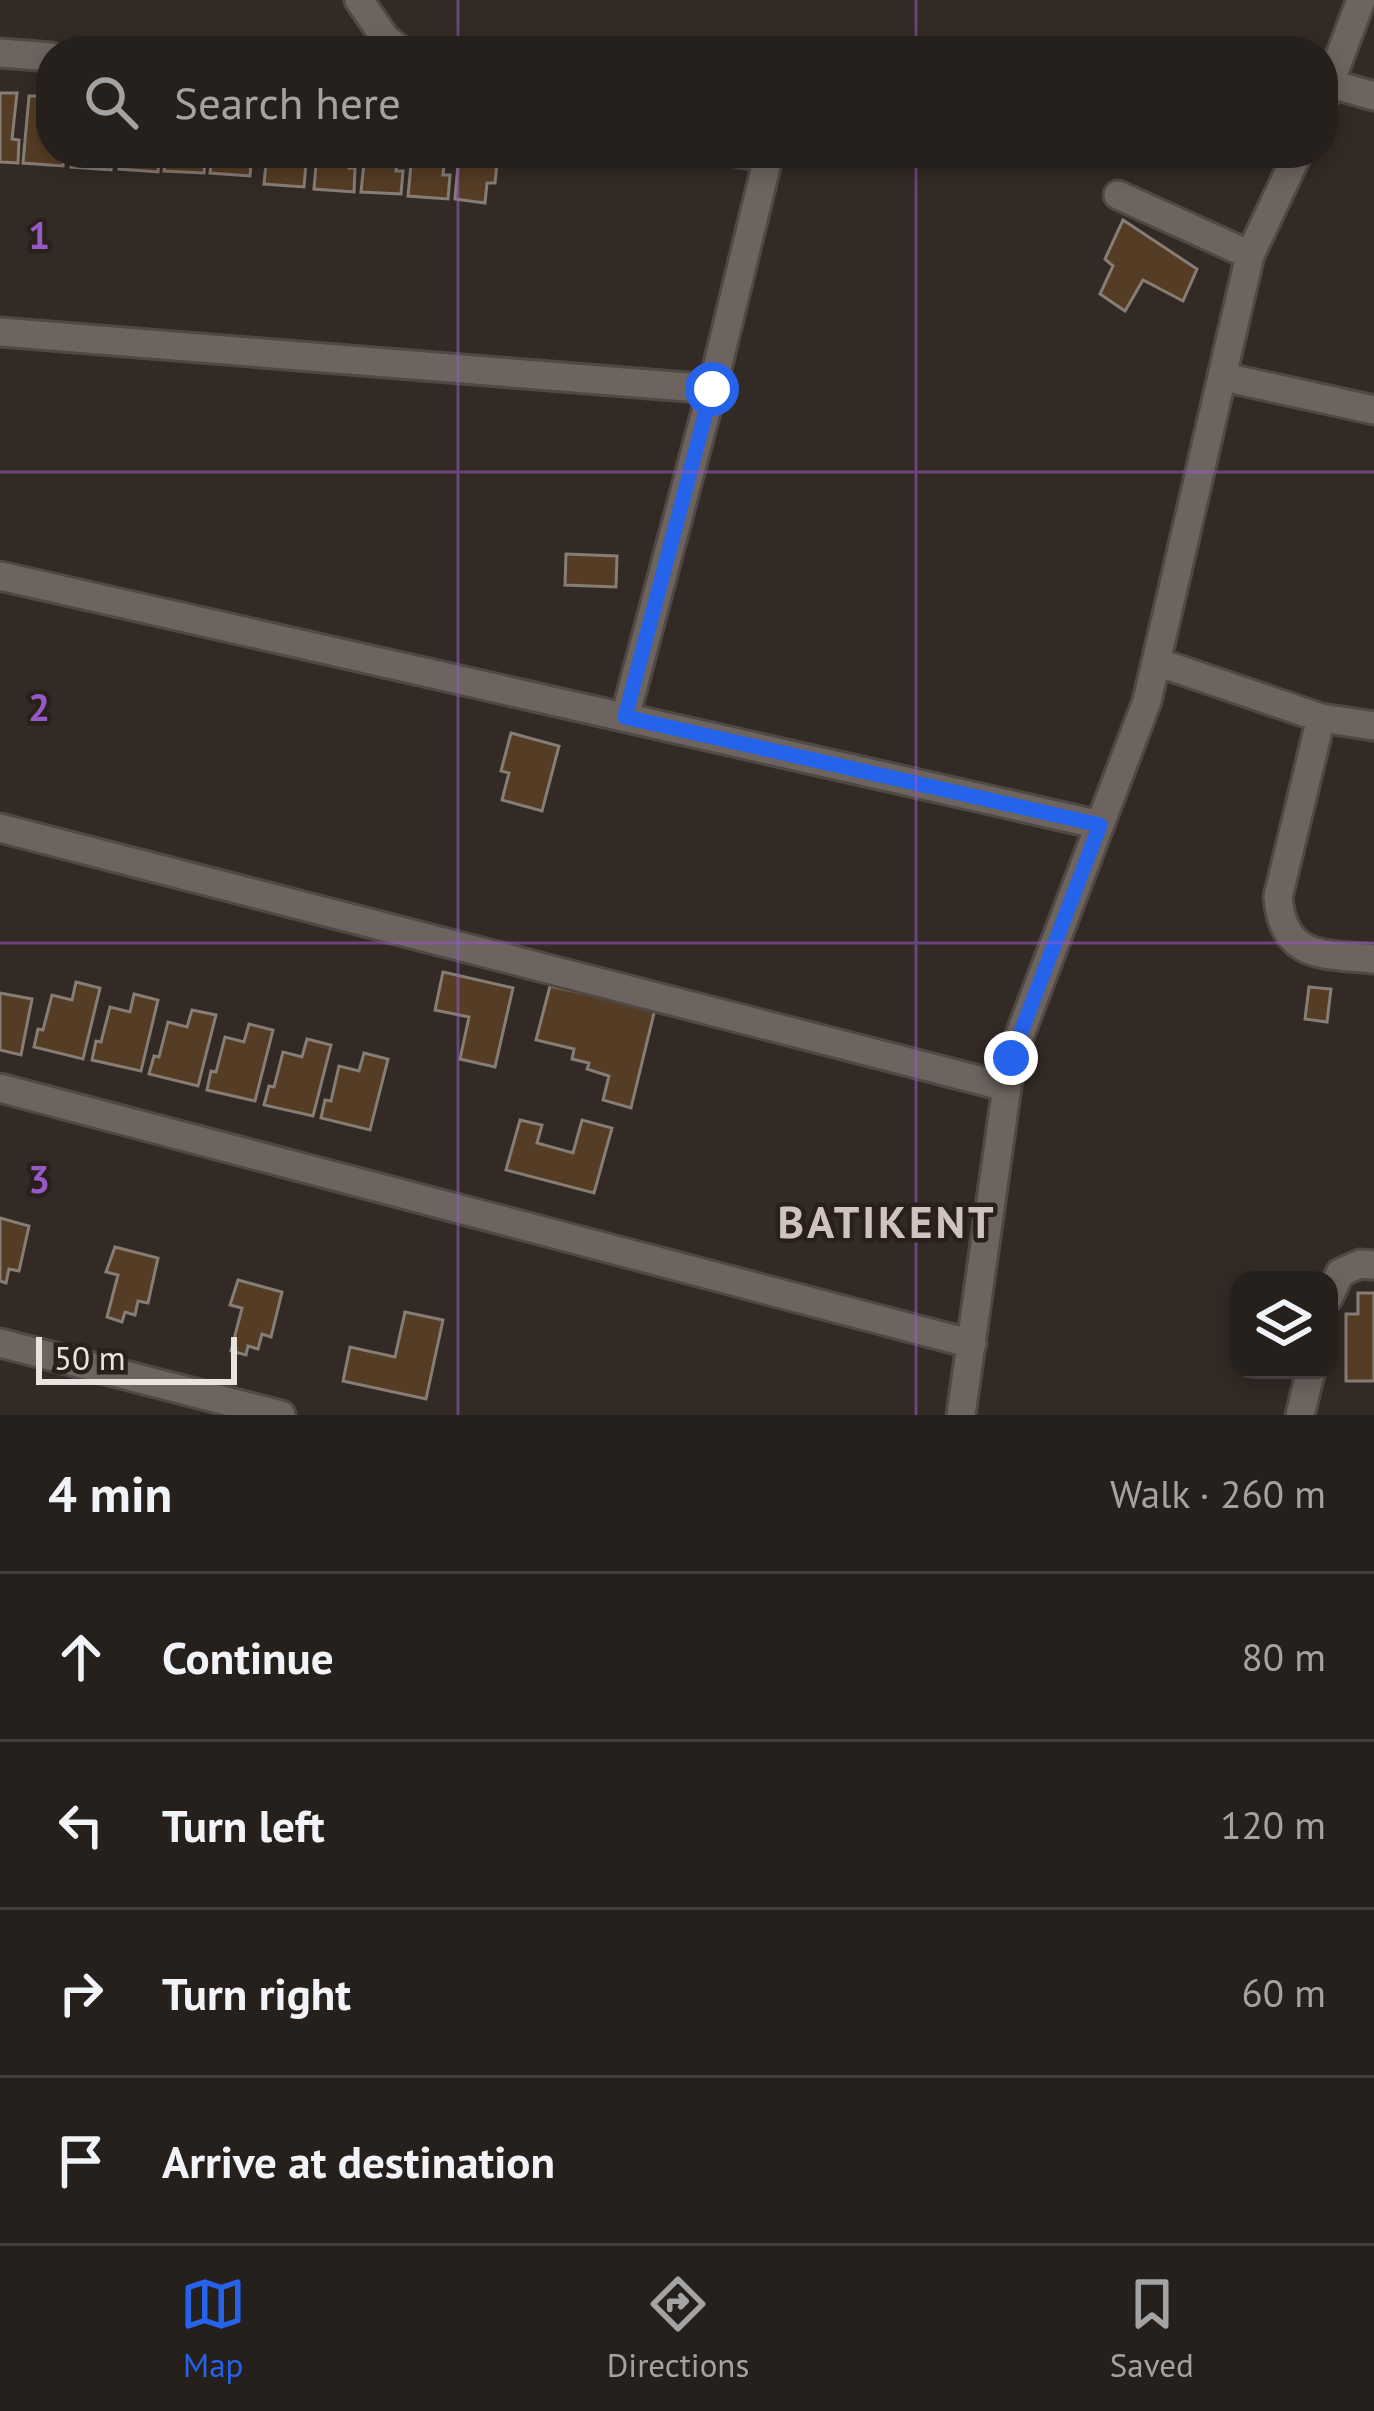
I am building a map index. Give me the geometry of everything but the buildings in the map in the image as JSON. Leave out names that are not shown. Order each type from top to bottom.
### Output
[{"type":"street","points":[[359,0],[384,36]]},
{"type":"street","points":[[1338,63],[1361,0]]},
{"type":"street","points":[[0,53],[36,56]]},
{"type":"street","points":[[1338,94],[1374,96]]},
{"type":"street","points":[[625,717],[766,168]]},
{"type":"street","points":[[961,1415],[1011,1058],[1147,701],[1250,255],[1291,168]]},
{"type":"street","points":[[1118,195],[1250,255]]},
{"type":"street","points":[[0,332],[712,389]]},
{"type":"street","points":[[1224,377],[1374,410]]},
{"type":"street","points":[[0,576],[1100,825]]},
{"type":"street","points":[[1156,662],[1321,718],[1374,726]]},
{"type":"street","points":[[1321,718],[1278,897],[1279,915],[1286,931],[1304,949],[1374,959]]},
{"type":"street","points":[[0,828],[1006,1087]]},
{"type":"street","points":[[0,1088],[972,1344]]},
{"type":"street","points":[[1338,1277],[1349,1267],[1374,1265]]},
{"type":"street","points":[[0,1342],[281,1415]]},
{"type":"street","points":[[1300,1415],[1309,1379]]},
{"type":"district","name":"BATIKENT","points":[[887,1221]]},
{"type":"route","points":[[712,389],[625,717],[1100,825],[1011,1058]]}]
